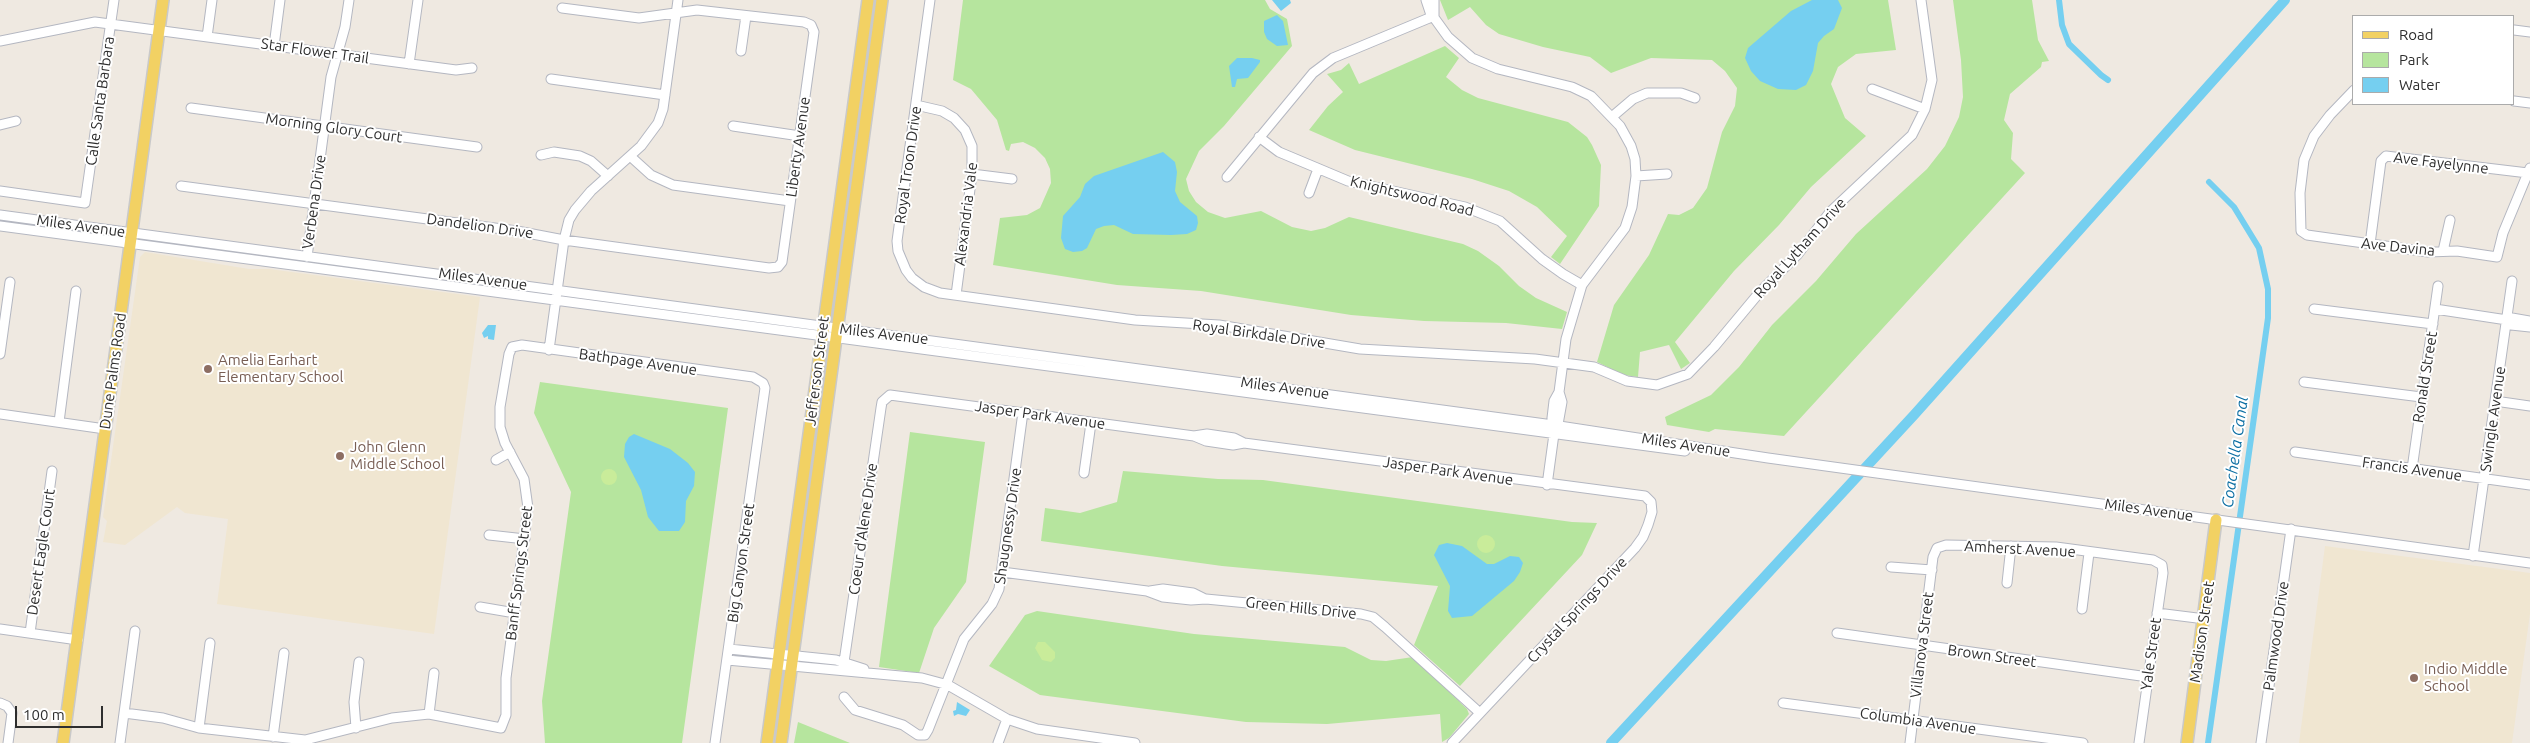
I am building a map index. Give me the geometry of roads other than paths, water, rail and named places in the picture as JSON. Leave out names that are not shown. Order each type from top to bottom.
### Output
[{"type":"main road","name":"Dune Palms Road","points":[[64,743],[163,0]]},
{"type":"main road","name":"Jefferson Street","points":[[767,743],[868,0]]},
{"type":"main road","points":[[875,0],[875,52]]},
{"type":"main road","name":"Jefferson Street","points":[[781,743],[882,0]]},
{"type":"main road","name":"Madison Street","points":[[2187,743],[2205,619],[2216,520]]},
{"type":"street","name":"Calle Santa Barbara","points":[[0,191],[85,203],[114,0]]},
{"type":"street","points":[[207,37],[212,0]]},
{"type":"street","points":[[274,46],[280,0]]},
{"type":"street","name":"Verbena Drive","points":[[307,257],[331,77],[349,0]]},
{"type":"street","points":[[409,64],[418,0]]},
{"type":"street","points":[[549,350],[564,240],[575,210],[650,137],[658,124],[665,95],[678,0]]},
{"type":"street","name":"Royal Troon Drive","points":[[930,0],[897,241],[901,262],[912,278],[924,287],[956,295]]},
{"type":"street","points":[[1426,0],[1451,41],[1472,58],[1498,69],[1572,87],[1592,96],[1613,116],[1632,146],[1636,176],[1632,207],[1625,228],[1582,285],[1566,340],[1559,392],[1562,402],[1555,428],[1547,484]]},
{"type":"street","points":[[1434,0],[1434,16]]},
{"type":"street","name":"Royal Lytham Drive","points":[[1563,363],[1594,367],[1627,380],[1658,386],[1688,374],[1714,347],[1759,293],[1798,254],[1830,212],[1912,135],[1925,109],[1932,80],[1921,0]]},
{"type":"street","points":[[562,8],[639,18],[697,10],[746,16],[741,51]]},
{"type":"street","name":"Liberty Avenue","points":[[746,16],[804,22],[811,25],[814,32],[782,262],[778,267]]},
{"type":"street","points":[[1226,177],[1304,80],[1333,58],[1434,16]]},
{"type":"street","name":"Star Flower Trail","points":[[0,40],[76,24],[110,24],[456,70],[472,68]]},
{"type":"street","points":[[2515,30],[2530,32]]},
{"type":"street","points":[[550,79],[665,95]]},
{"type":"street","points":[[1872,89],[1925,109]]},
{"type":"street","name":"Ave Davina","points":[[2352,92],[2314,136],[2304,160],[2300,193],[2301,231],[2307,236],[2428,252],[2497,257],[2503,233],[2529,171]]},
{"type":"street","points":[[1613,116],[1633,98],[1647,93],[1681,93],[1695,98]]},
{"type":"street","points":[[2515,101],[2530,103]]},
{"type":"street","name":"Alexandria Vale","points":[[916,105],[942,111],[954,118],[965,130],[972,146],[972,174],[956,295]]},
{"type":"street","name":"Morning Glory Court","points":[[191,108],[477,147]]},
{"type":"street","points":[[0,125],[16,121]]},
{"type":"street","points":[[734,126],[800,136]]},
{"type":"street","name":"Knightswood Road","points":[[1259,137],[1280,152],[1348,181],[1464,207],[1500,222],[1542,259],[1582,285]]},
{"type":"street","points":[[541,155],[554,152],[580,156],[591,160],[608,176]]},
{"type":"street","points":[[630,156],[651,175],[673,185],[790,201]]},
{"type":"street","name":"Ave Fayelynne","points":[[2370,244],[2382,161],[2386,156],[2529,171]]},
{"type":"street","points":[[1309,193],[1318,169]]},
{"type":"street","points":[[972,174],[1012,179]]},
{"type":"street","points":[[1636,176],[1667,174]]},
{"type":"street","name":"Dandelion Drive","points":[[181,186],[530,232],[564,240],[769,268],[778,267]]},
{"type":"street","name":"Miles Avenue","points":[[0,215],[131,238],[556,299],[822,330]]},
{"type":"street","points":[[2443,252],[2450,220]]},
{"type":"street","name":"Miles Avenue","points":[[0,226],[307,257],[557,289],[838,333],[1555,428],[1663,449],[1768,458],[2530,563]]},
{"type":"street","points":[[0,354],[10,282]]},
{"type":"street","name":"Swingle Avenue","points":[[2473,556],[2512,282]]},
{"type":"street","name":"Ronald Street","points":[[2412,468],[2438,286]]},
{"type":"street","points":[[59,422],[76,291]]},
{"type":"street","name":"Royal Birkdale Drive","points":[[956,295],[1135,320],[1219,326],[1360,349],[1502,356],[1563,363]]},
{"type":"street","points":[[2314,309],[2433,324]]},
{"type":"street","points":[[2435,309],[2507,320],[2512,318],[2530,321]]},
{"type":"street","points":[[2507,320],[2511,325],[2530,327]]},
{"type":"street","name":"Bathpage Avenue","points":[[512,348],[522,346],[753,377],[763,382]]},
{"type":"street","name":"Banff Springs Street","points":[[429,714],[501,728],[506,715],[506,678],[528,508],[526,486],[500,427],[500,407],[508,354],[512,348]]},
{"type":"street","name":"Big Canyon Street","points":[[715,743],[765,388],[763,382]]},
{"type":"street","points":[[2304,382],[2421,397]]},
{"type":"street","name":"Jasper Park Avenue","points":[[886,398],[896,395],[1194,436],[1206,441],[1233,445],[1244,442],[1645,496],[1651,502]]},
{"type":"street","name":"Coeur d'Alene Drive","points":[[844,662],[881,408],[886,398]]},
{"type":"street","points":[[2495,401],[2530,406]]},
{"type":"street","name":"Shaugnessy Drive","points":[[925,735],[948,685],[964,638],[997,597],[1023,412]]},
{"type":"street","points":[[0,414],[105,429]]},
{"type":"street","points":[[1084,473],[1091,423]]},
{"type":"street","points":[[496,460],[510,452]]},
{"type":"street","name":"Francis Avenue","points":[[2295,452],[2530,485]]},
{"type":"street","name":"Desert Eagle Court","points":[[30,633],[52,471]]},
{"type":"street","name":"Crystal Springs Drive","points":[[1452,743],[1635,548],[1643,537],[1648,525],[1652,512],[1651,502]]},
{"type":"street","name":"Palmwood Drive","points":[[2261,743],[2292,530]]},
{"type":"street","points":[[489,535],[525,540]]},
{"type":"street","name":"Amherst Avenue","points":[[1937,548],[1946,545],[2056,547],[2089,553],[2153,560],[2162,564]]},
{"type":"street","points":[[2007,583],[2011,546]]},
{"type":"street","name":"Villanova Street","points":[[1910,743],[1933,557],[1937,548]]},
{"type":"street","points":[[2082,608],[2089,553]]},
{"type":"street","name":"Yale Street","points":[[2139,743],[2163,573],[2162,564]]},
{"type":"street","points":[[1891,567],[1932,570]]},
{"type":"street","name":"Green Hills Drive","points":[[1002,572],[1147,591],[1163,597],[1191,600],[1206,599],[1361,614],[1373,618],[1482,710]]},
{"type":"street","points":[[480,607],[515,613]]},
{"type":"street","points":[[2157,613],[2205,619]]},
{"type":"street","points":[[0,629],[78,640]]},
{"type":"street","points":[[120,743],[135,631]]},
{"type":"street","name":"Brown Street","points":[[1837,634],[1922,647],[2148,676]]},
{"type":"street","points":[[198,728],[210,643]]},
{"type":"street","points":[[729,649],[778,660]]},
{"type":"street","points":[[273,737],[284,653]]},
{"type":"street","points":[[727,660],[844,662],[879,674]]},
{"type":"street","points":[[792,661],[879,674],[922,678],[948,685],[1007,719],[1037,729],[1135,743]]},
{"type":"street","points":[[356,728],[354,702],[359,662]]},
{"type":"street","points":[[124,713],[163,718],[198,728],[305,740],[392,718],[429,714],[434,672]]},
{"type":"street","points":[[844,697],[855,710],[903,725],[918,735],[925,735],[931,743]]},
{"type":"street","points":[[0,703],[10,708],[12,713],[8,743]]},
{"type":"street","name":"Columbia Avenue","points":[[1783,703],[2083,743]]},
{"type":"street","points":[[998,743],[1007,719]]},
{"type":"water","points":[[1272,0],[1290,0],[1291,3],[1281,11]]},
{"type":"water","points":[[1812,0],[1838,0],[1842,8],[1834,29],[1818,43],[1813,71],[1806,85],[1796,90],[1778,89],[1760,81],[1751,71],[1745,58],[1748,48],[1791,11]]},
{"type":"water","points":[[1277,15],[1283,21],[1288,45],[1277,46],[1267,39],[1264,32],[1264,21]]},
{"type":"water","points":[[1237,58],[1252,58],[1260,60],[1260,62],[1248,78],[1237,79],[1235,87],[1232,87],[1229,66]]},
{"type":"water","points":[[1163,152],[1175,162],[1177,172],[1175,191],[1180,202],[1197,216],[1196,230],[1187,234],[1133,234],[1114,225],[1104,226],[1096,229],[1087,248],[1082,251],[1073,252],[1065,249],[1061,238],[1063,216],[1080,197],[1085,184],[1094,176]]},
{"type":"water","points":[[488,325],[496,325],[494,340],[488,339],[488,336],[484,338],[482,333]]},
{"type":"water","points":[[634,434],[670,449],[688,463],[695,472],[694,486],[686,501],[685,522],[679,531],[659,531],[648,517],[641,490],[624,457],[625,444],[629,437]]},
{"type":"water","points":[[1447,543],[1462,546],[1487,564],[1494,564],[1510,556],[1519,557],[1523,563],[1514,581],[1472,616],[1452,618],[1448,611],[1450,586],[1434,555],[1439,545]]},
{"type":"water","points":[[957,702],[970,710],[966,716],[958,714],[954,716],[953,711],[956,710]]},
{"type":"waterway","name":"Coachella Canal","points":[[2059,0],[2062,25],[2069,44],[2108,80]]},
{"type":"waterway","points":[[1611,743],[1914,415],[2285,0]]},
{"type":"waterway","name":"Coachella Canal","points":[[2208,743],[2268,318],[2268,289],[2259,248],[2234,207],[2209,182]]},
{"type":"place","name":"Amelia Earhart Elementary School","points":[[208,369]]},
{"type":"place","name":"John Glenn Middle School","points":[[340,456]]},
{"type":"place","name":"Indio Middle School","points":[[2414,678]]}]
